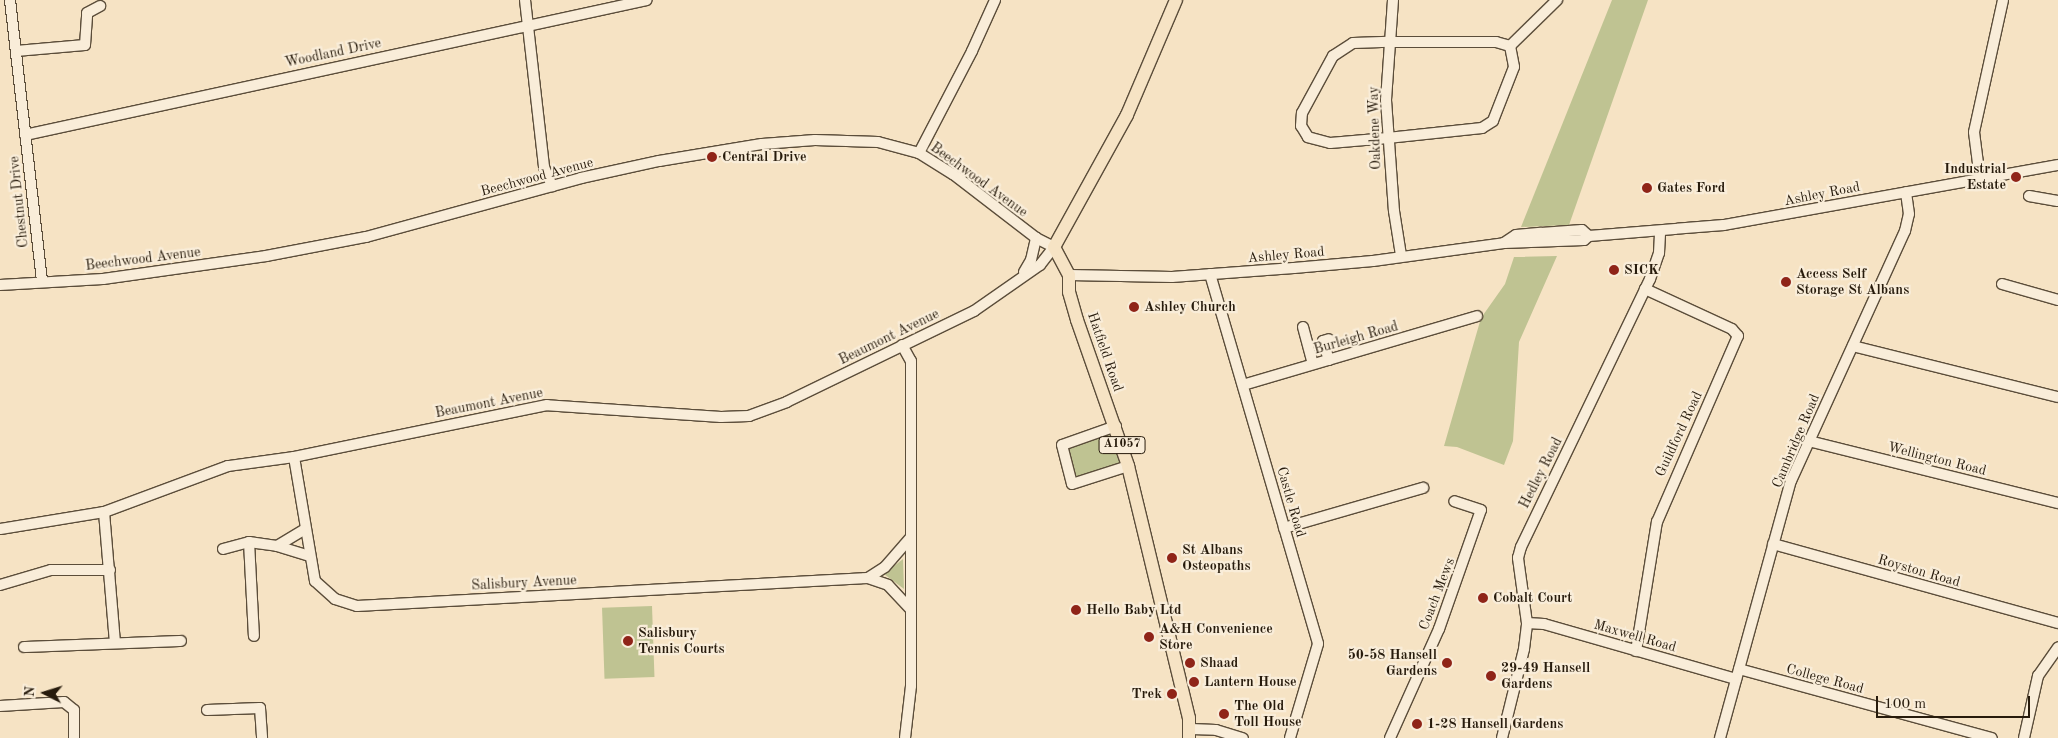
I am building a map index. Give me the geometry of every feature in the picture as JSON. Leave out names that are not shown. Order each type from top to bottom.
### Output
[{"type":"main road","points":[[1054,247],[1127,116],[1176,0]]},
{"type":"main road","name":"Hatfield Road","points":[[1054,247],[1069,275],[1069,292],[1077,320],[1116,426],[1128,466],[1190,734]]},
{"type":"street","name":"Chestnut Drive","points":[[10,0],[42,282]]},
{"type":"street","points":[[524,0],[530,23],[544,167],[552,186]]},
{"type":"street","name":"Woodland Drive","points":[[25,135],[530,23],[648,0]]},
{"type":"street","points":[[919,153],[972,50],[995,0]]},
{"type":"street","name":"Oakdene Way","points":[[1393,0],[1386,100],[1388,138],[1401,255]]},
{"type":"street","points":[[1510,46],[1557,0]]},
{"type":"street","points":[[1980,178],[1974,132],[2003,0]]},
{"type":"street","points":[[16,51],[85,45],[87,13],[100,6]]},
{"type":"street","points":[[1496,42],[1510,46],[1514,67],[1493,121],[1482,128],[1388,138],[1315,142],[1301,126],[1302,113],[1338,51],[1353,43],[1496,42]]},
{"type":"street","name":"Beechwood Avenue","points":[[0,284],[162,272],[266,256],[366,236],[552,186],[659,161],[762,144],[849,139],[878,142],[919,153],[953,174],[1036,238],[1054,247]]},
{"type":"street","name":"Ashley Road","points":[[1069,275],[1210,274],[1373,261],[1401,255],[1550,237],[1584,240],[1589,236],[1660,232],[1768,219],[2058,165]]},
{"type":"street","name":"Cambridge Road","points":[[1720,738],[1791,481],[1908,223],[1906,192]]},
{"type":"street","points":[[2029,196],[2058,201]]},
{"type":"street","name":"Hedley Road","points":[[1502,738],[1522,662],[1527,623],[1521,586],[1521,547],[1645,289],[1656,264],[1660,232]]},
{"type":"street","name":"Beaumont Avenue","points":[[1020,276],[1031,260],[1036,238]]},
{"type":"street","name":"Beaumont Avenue","points":[[0,529],[104,512],[228,466],[294,457],[547,405],[720,417],[749,416],[787,402],[974,311],[1020,276],[1040,265],[1054,247]]},
{"type":"street","name":"Castle Road","points":[[1210,274],[1318,644],[1290,738]]},
{"type":"street","points":[[2002,284],[2058,300]]},
{"type":"street","name":"Guildford Road","points":[[1636,651],[1657,522],[1738,336],[1732,329],[1645,289]]},
{"type":"street","name":"Burleigh Road","points":[[1243,385],[1477,316]]},
{"type":"street","points":[[1303,327],[1313,364]]},
{"type":"street","points":[[1329,339],[1323,341],[1329,360]]},
{"type":"street","points":[[902,346],[911,361],[910,695],[905,738]]},
{"type":"street","points":[[1853,346],[2058,397]]},
{"type":"street","points":[[1116,426],[1062,445],[1072,484],[1128,466]]},
{"type":"street","name":"Wellington Road","points":[[1809,441],[2058,503]]},
{"type":"street","name":"Salisbury Avenue","points":[[294,457],[304,530],[315,581],[335,599],[356,606],[868,578],[888,585],[910,609]]},
{"type":"street","points":[[1284,528],[1423,488]]},
{"type":"street","name":"Coach Mews","points":[[1390,738],[1439,629],[1481,510],[1454,501]]},
{"type":"street","points":[[104,512],[110,570],[114,642]]},
{"type":"street","points":[[277,546],[304,530]]},
{"type":"street","points":[[868,578],[885,568],[909,539]]},
{"type":"street","points":[[249,542],[254,636]]},
{"type":"street","points":[[223,549],[249,542],[277,546],[309,556]]},
{"type":"street","name":"Royston Road","points":[[1773,544],[2058,623]]},
{"type":"street","points":[[0,585],[51,570],[110,570]]},
{"type":"street","name":"Maxwell Road","points":[[1527,623],[1544,624],[1636,651],[1737,674]]},
{"type":"street","points":[[24,647],[114,642],[181,641]]},
{"type":"street","points":[[2024,738],[2038,676],[2058,647]]},
{"type":"street","name":"College Road","points":[[1737,674],[1992,738]]},
{"type":"street","points":[[0,706],[64,702],[74,710],[74,738]]},
{"type":"street","points":[[207,710],[264,707],[262,738]]},
{"type":"street","points":[[1190,734],[1216,730],[1243,738]]},
{"type":"green space","points":[[1612,0],[1648,0],[1569,225],[1521,227]]},
{"type":"green space","points":[[1557,256],[1519,342],[1513,441],[1504,465],[1457,447],[1444,446],[1481,318],[1505,284],[1514,257]]},
{"type":"green space","points":[[1114,431],[1124,467],[1072,481],[1062,446]]},
{"type":"green space","points":[[903,559],[904,589],[884,574]]},
{"type":"green space","name":"Salisbury Tennis Courts","points":[[652,606],[654,677],[605,679],[602,608]]},
{"type":"place","name":"Central Drive","points":[[712,157]]},
{"type":"place","name":"Industrial Estate","points":[[2016,177]]},
{"type":"place","name":"Gates Ford","points":[[1647,188]]},
{"type":"place","name":"SICK","points":[[1614,270]]},
{"type":"place","name":"Access Self Storage St Albans","points":[[1786,282]]},
{"type":"place","name":"Ashley Church","points":[[1134,307]]},
{"type":"place","name":"St Albans Osteopaths","points":[[1172,558]]},
{"type":"place","name":"Cobalt Court","points":[[1483,598]]},
{"type":"place","name":"Hello Baby Ltd","points":[[1076,610]]},
{"type":"place","name":"A&H Convenience Store","points":[[1149,637]]},
{"type":"place","name":"Salisbury Tennis Courts","points":[[628,641]]},
{"type":"place","name":"Shaad","points":[[1190,663]]},
{"type":"place","name":"50-58 Hansell Gardens","points":[[1447,663]]},
{"type":"place","name":"29-49 Hansell Gardens","points":[[1491,676]]},
{"type":"place","name":"Lantern House","points":[[1194,682]]},
{"type":"place","name":"Trek","points":[[1172,694]]},
{"type":"place","name":"The Old Toll House","points":[[1224,714]]},
{"type":"place","name":"1-28 Hansell Gardens","points":[[1417,724]]}]
